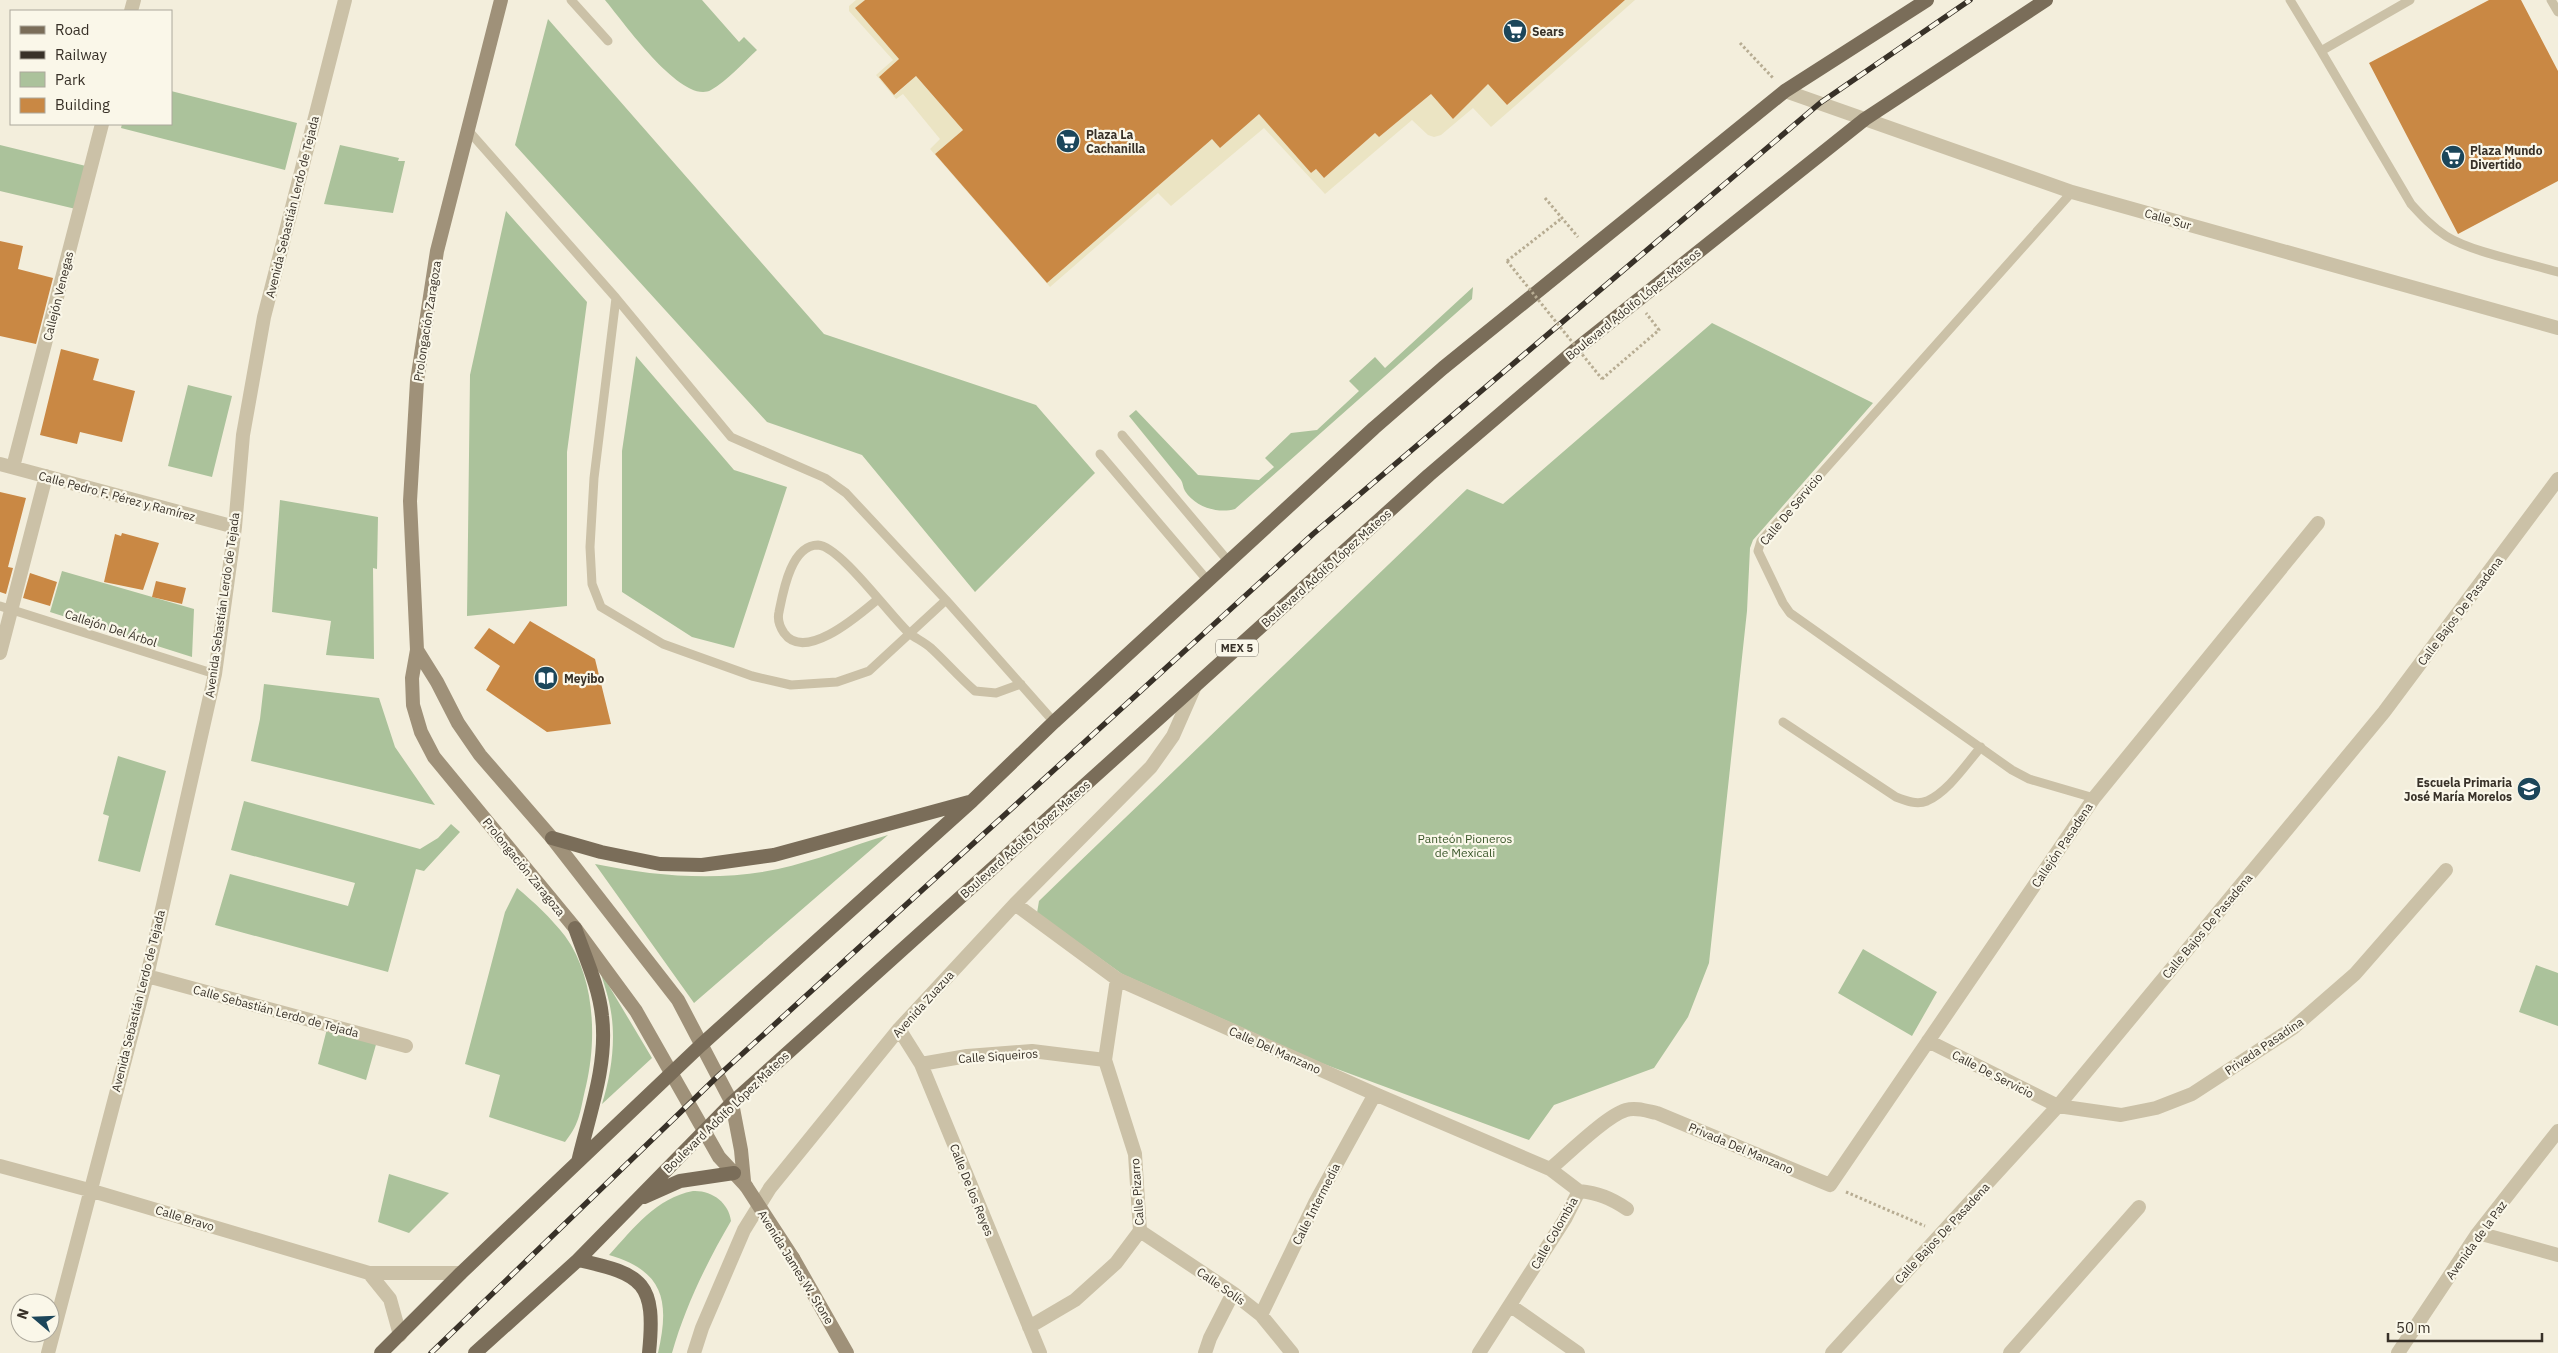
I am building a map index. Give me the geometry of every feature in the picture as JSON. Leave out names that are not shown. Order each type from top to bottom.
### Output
[{"type":"main road","name":"Prolongación Zaragoza","points":[[501,0],[467,129],[438,251],[417,381],[410,501],[417,650],[412,678],[413,705],[421,732],[434,757],[575,928],[636,1011],[705,1132]]},
{"type":"main road","points":[[381,1353],[461,1273],[701,1045],[972,801],[1054,722],[1443,368],[1785,91],[1927,0]]},
{"type":"main road","name":"Boulevard Adolfo López Mateos","points":[[475,1353],[578,1260],[732,1103],[1429,474],[1574,350],[1865,119],[2046,0]]},
{"type":"main road","name":"Prolongación Zaragoza","points":[[417,650],[437,682],[458,723],[480,755],[552,838],[678,1000],[732,1103]]},
{"type":"main road","points":[[552,838],[601,852],[660,864],[702,865],[774,855],[972,801]]},
{"type":"main road","points":[[575,928],[594,984],[602,1016],[602,1058],[578,1162]]},
{"type":"main road","name":"Avenida James W. Stone","points":[[732,1103],[741,1150],[741,1180]]},
{"type":"main road","name":"Avenida James W. Stone","points":[[705,1132],[719,1157],[741,1180],[792,1258],[847,1353]]},
{"type":"main road","points":[[637,1200],[680,1181],[741,1180]]},
{"type":"main road","points":[[578,1260],[615,1268],[638,1279],[648,1297],[652,1323],[649,1353]]},
{"type":"street","name":"Avenida Sebastián Lerdo de Tejada","points":[[48,1353],[89,1190],[147,976],[215,674],[235,527],[243,436],[264,317],[346,0]]},
{"type":"street","name":"Calle Sur","points":[[1785,91],[2072,192],[2553,326]]},
{"type":"street","name":"Callejón Venegas","points":[[7,466],[102,125]]},
{"type":"street","points":[[2553,326],[2558,336]]},
{"type":"street","name":"Calle Pedro F. Pérez y Ramírez","points":[[7,466],[235,527]]},
{"type":"street","points":[[0,653],[6,608],[46,476]]},
{"type":"street","name":"Calle Bajos De Pasadena","points":[[1832,1353],[2058,1106],[2384,712],[2558,479]]},
{"type":"street","name":"Callejón Pasadena","points":[[1830,1185],[2094,798],[2318,523]]},
{"type":"street","name":"Avenida Zuazua","points":[[694,1353],[702,1328],[744,1230],[770,1188],[899,1029],[1016,904],[1151,767],[1173,736],[1194,686]]},
{"type":"street","name":"Privada Pasadina","points":[[2058,1106],[2121,1116],[2156,1108],[2192,1094],[2293,1028],[2355,974],[2446,870]]},
{"type":"street","name":"Calle Del Manzano","points":[[1016,904],[1117,979],[1374,1094],[1550,1169]]},
{"type":"street","name":"Calle Sebastián Lerdo de Tejada","points":[[147,976],[406,1046]]},
{"type":"street","name":"Calle Pizarro","points":[[1029,1328],[1075,1300],[1116,1263],[1140,1231],[1135,1154],[1105,1060],[1117,979]]},
{"type":"street","name":"Calle De los Reyes","points":[[899,1029],[920,1064],[1040,1353]]},
{"type":"street","name":"Calle De Servicio","points":[[1928,1041],[2058,1106]]},
{"type":"street","name":"Calle Siqueiros","points":[[920,1064],[967,1056],[1032,1051],[1105,1060]]},
{"type":"street","name":"Calle Intermedia","points":[[1261,1315],[1315,1203],[1374,1094]]},
{"type":"street","name":"Privada Del Manzano","points":[[1550,1169],[1612,1117],[1627,1110],[1642,1110],[1657,1113],[1830,1185]]},
{"type":"street","name":"Avenida de la Paz","points":[[2398,1353],[2478,1233],[2558,1131]]},
{"type":"street","name":"Calle Bravo","points":[[0,1166],[89,1190],[369,1273],[461,1273]]},
{"type":"street","name":"Calle Colombia","points":[[1479,1353],[1511,1306],[1565,1219],[1579,1190],[1550,1169]]},
{"type":"street","points":[[1579,1190],[1595,1192],[1612,1198],[1627,1210]]},
{"type":"street","points":[[2010,1353],[2139,1207]]},
{"type":"street","name":"Calle Solís","points":[[1140,1231],[1233,1293],[1261,1315],[1292,1353]]},
{"type":"street","points":[[2478,1233],[2558,1255]]},
{"type":"street","points":[[369,1273],[390,1299],[400,1335]]},
{"type":"street","points":[[1205,1353],[1210,1338],[1233,1293]]},
{"type":"street","points":[[1511,1306],[1578,1353]]},
{"type":"lane","points":[[571,0],[608,40]]},
{"type":"lane","points":[[2290,0],[2322,51],[2411,204],[2429,223],[2448,237],[2470,246],[2558,272]]},
{"type":"lane","points":[[2322,51],[2410,0]]},
{"type":"lane","points":[[2551,0],[2558,12]]},
{"type":"lane","points":[[467,129],[616,298],[731,438],[825,478],[846,493],[946,600],[1054,722]]},
{"type":"lane","name":"Calle De Servicio","points":[[2072,192],[1758,546],[1760,558],[1790,612],[2012,770],[2029,778],[2094,798]]},
{"type":"lane","points":[[616,298],[594,478],[590,547],[592,584],[601,607],[663,644],[752,676],[791,685],[837,682],[869,671],[946,600]]},
{"type":"lane","points":[[1122,435],[1229,562]]},
{"type":"lane","points":[[1100,454],[1208,581]]},
{"type":"lane","points":[[878,599],[846,626],[826,636],[806,642],[795,642],[786,636],[780,626],[778,615],[787,576],[805,549],[818,545],[830,548],[878,599],[910,634],[930,647],[975,691],[996,693],[1020,684]]},
{"type":"lane","name":"Callejón Del Árbol","points":[[6,608],[215,674]]},
{"type":"lane","points":[[1783,722],[1896,797],[1914,803],[1927,801],[1944,788],[1981,747]]},
{"type":"path","points":[[1740,43],[1785,91]]},
{"type":"path","points":[[1545,198],[1589,250]]},
{"type":"path","points":[[1562,218],[1507,261],[1602,379],[1659,330]]},
{"type":"path","points":[[1830,1185],[1942,1233]]},
{"type":"green space","points":[[605,0],[702,0],[739,42],[744,37],[757,50],[717,86],[711,90],[699,92],[685,86],[669,74],[638,41]]},
{"type":"green space","points":[[548,19],[824,334],[1036,405],[1095,473],[975,592],[862,455],[767,422],[515,145]]},
{"type":"green space","points":[[172,91],[297,123],[285,170],[121,128],[122,125],[172,125]]},
{"type":"green space","points":[[0,145],[90,167],[80,210],[0,191]]},
{"type":"green space","points":[[340,145],[399,158],[398,161],[405,161],[393,213],[324,204]]},
{"type":"green space","points":[[506,211],[587,302],[567,452],[567,606],[467,616],[470,375]]},
{"type":"green space","points":[[1473,287],[1472,299],[1235,509],[1214,510],[1201,505],[1189,497],[1181,480],[1129,416],[1136,410],[1198,475],[1259,480],[1274,467],[1265,458],[1291,433],[1317,430],[1359,391],[1349,381],[1375,357],[1385,368]]},
{"type":"green space","name":"Panteón Pioneros de Mexicali","points":[[1712,323],[1873,403],[1753,540],[1750,548],[1747,611],[1709,963],[1688,1017],[1654,1068],[1554,1105],[1529,1140],[1321,1063],[1122,974],[1037,913],[1039,901],[1467,489],[1503,504]]},
{"type":"green space","points":[[636,356],[734,470],[787,487],[734,648],[692,637],[622,592],[622,451]]},
{"type":"green space","points":[[188,385],[232,396],[212,477],[168,466]]},
{"type":"green space","points":[[280,500],[378,517],[377,569],[373,568],[374,659],[326,655],[331,621],[272,612]]},
{"type":"green space","points":[[62,571],[194,609],[192,657],[50,612]]},
{"type":"green space","points":[[264,684],[379,698],[395,747],[435,805],[251,761],[260,719]]},
{"type":"green space","points":[[118,756],[166,771],[140,872],[98,861],[109,816],[103,814]]},
{"type":"green space","points":[[244,801],[420,849],[438,838],[451,824],[460,832],[424,871],[416,869],[388,972],[215,925],[230,874],[348,906],[355,883],[231,850]]},
{"type":"green space","points":[[888,835],[694,1003],[595,864],[640,872],[686,876],[755,873],[792,866]]},
{"type":"green space","points":[[517,888],[542,910],[565,936],[575,952],[588,989],[592,1029],[589,1068],[579,1116],[565,1142],[489,1117],[500,1075],[465,1064],[505,912]]},
{"type":"green space","points":[[1863,949],[1937,992],[1912,1036],[1838,993]]},
{"type":"green space","points":[[2536,965],[2558,973],[2558,1026],[2519,1012]]},
{"type":"green space","points":[[600,971],[652,1058],[602,1104],[610,1070],[613,1035],[610,1007]]},
{"type":"green space","points":[[328,1025],[377,1041],[366,1080],[318,1064]]},
{"type":"green space","points":[[389,1174],[449,1193],[409,1233],[378,1222]]},
{"type":"green space","points":[[693,1191],[713,1195],[723,1203],[730,1215],[731,1221],[697,1285],[672,1353],[658,1353],[663,1318],[659,1290],[652,1279],[642,1270],[609,1255],[657,1207],[668,1200]]},
{"type":"shaded area","points":[[856,0],[865,0],[855,8],[899,59],[879,77],[895,95],[916,76],[963,130],[935,154],[1047,283],[1191,157],[1202,127],[1220,148],[1237,133],[1240,92],[1311,173],[1316,169],[1324,178],[1375,133],[1379,137],[1431,94],[1453,119],[1468,104],[1449,81],[1469,62],[1507,105],[1625,0],[1635,0],[1491,127],[1473,108],[1441,135],[1434,137],[1428,135],[1412,120],[1325,194],[1264,128],[1171,206],[1158,193],[1050,287],[930,149],[940,139],[903,94],[896,99],[876,75],[893,60],[849,11],[849,6]]},
{"type":"building","name":"Plaza La Cachanilla","points":[[865,0],[1625,0],[1507,105],[1488,84],[1453,119],[1431,94],[1379,137],[1375,133],[1324,178],[1316,169],[1311,173],[1259,114],[1220,148],[1212,139],[1047,283],[935,154],[963,130],[916,76],[894,95],[879,77],[899,59],[855,8]]},
{"type":"building","points":[[2489,0],[2521,0],[2558,71],[2558,181],[2458,234],[2369,63]]},
{"type":"building","points":[[0,241],[23,246],[18,269],[53,278],[36,344],[0,336]]},
{"type":"building","points":[[61,349],[99,359],[93,380],[135,391],[122,442],[80,432],[77,444],[40,435]]},
{"type":"building","points":[[0,492],[26,498],[8,567],[13,568],[6,594],[0,592]]},
{"type":"building","points":[[122,533],[159,543],[143,590],[104,582],[115,534],[121,536]]},
{"type":"building","points":[[30,573],[57,582],[50,606],[23,598]]},
{"type":"building","points":[[156,581],[186,588],[182,604],[152,597]]},
{"type":"building","name":"Meyibo","points":[[530,621],[595,659],[611,724],[547,732],[486,690],[500,666],[474,648],[489,628],[514,644]]},
{"type":"railway","points":[[431,1353],[718,1076],[1313,534],[1820,103],[1970,0]]},
{"type":"place","name":"Sears","points":[[1515,31]]},
{"type":"place","name":"Plaza La Cachanilla","points":[[1068,141]]},
{"type":"place","name":"Plaza Mundo Divertido","points":[[2453,157]]},
{"type":"place","name":"Meyibo","points":[[546,678]]},
{"type":"place","name":"Escuela Primaria José María Morelos","points":[[2529,789]]}]
